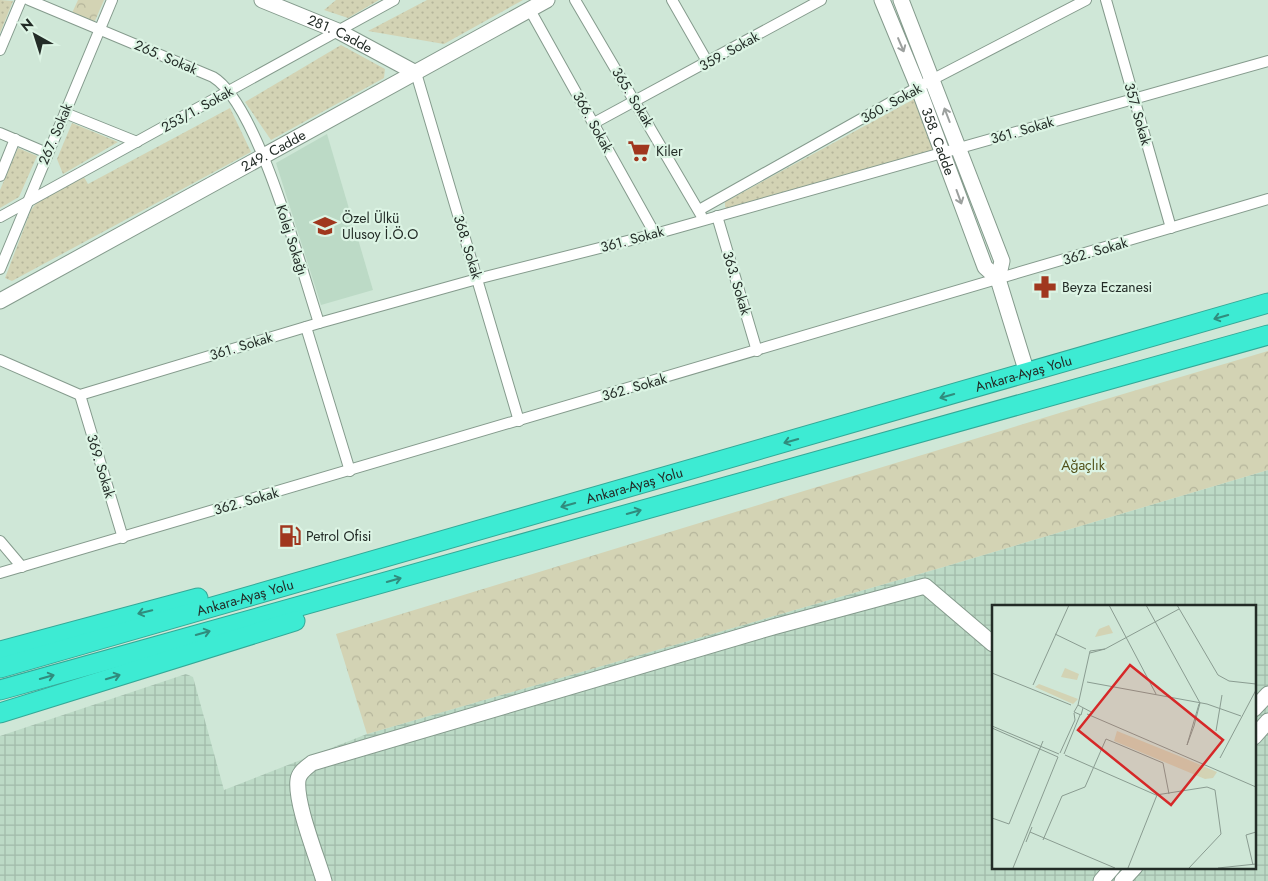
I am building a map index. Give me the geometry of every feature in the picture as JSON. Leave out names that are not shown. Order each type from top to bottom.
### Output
[{"type":"highway","name":"Ankara-Ayaş Yolu","points":[[0,668],[1268,303]]},
{"type":"highway","name":"Ankara-Ayaş Yolu","points":[[0,690],[1268,335]]},
{"type":"highway","points":[[0,651],[336,562],[362,564]]},
{"type":"highway","points":[[0,713],[321,612],[340,605],[361,589]]},
{"type":"street","points":[[0,50],[21,0]]},
{"type":"street","name":"265. Sokak","points":[[29,0],[212,77],[229,91],[265,157]]},
{"type":"street","name":"267. Sokak","points":[[0,269],[112,0]]},
{"type":"street","name":"281. Cadde","points":[[262,0],[338,31],[416,73]]},
{"type":"street","name":"253/1. Sokak","points":[[0,217],[394,0]]},
{"type":"street","name":"249. Cadde","points":[[0,301],[265,157],[547,0]]},
{"type":"street","name":"365. Sokak","points":[[575,0],[702,215]]},
{"type":"street","points":[[672,0],[708,63]]},
{"type":"street","name":"359. Sokak","points":[[594,124],[821,0]]},
{"type":"street","name":"358. Cadde","points":[[882,0],[944,153],[985,267],[998,279]]},
{"type":"street","name":"358. Cadde","points":[[901,0],[960,147],[1002,261],[998,279],[1026,373]]},
{"type":"street","name":"360. Sokak","points":[[702,215],[918,87],[934,81],[1086,0]]},
{"type":"street","name":"357. Sokak","points":[[1106,0],[1171,228]]},
{"type":"street","name":"366. Sokak","points":[[530,10],[655,234]]},
{"type":"street","name":"361. Sokak","points":[[80,395],[306,326],[477,279],[655,234],[702,215],[717,216],[1268,62]]},
{"type":"street","name":"368. Sokak","points":[[416,73],[519,421]]},
{"type":"street","points":[[65,112],[137,142]]},
{"type":"street","points":[[0,133],[48,153]]},
{"type":"street","points":[[0,176],[15,140]]},
{"type":"street","name":"Kolej Sokağı","points":[[265,157],[319,323]]},
{"type":"street","name":"362. Sokak","points":[[0,573],[1268,199]]},
{"type":"street","name":"363. Sokak","points":[[717,216],[757,351]]},
{"type":"street","points":[[306,326],[350,471]]},
{"type":"street","points":[[0,360],[80,395]]},
{"type":"street","name":"369. Sokak","points":[[80,395],[123,538]]},
{"type":"street","points":[[0,541],[22,567]]},
{"type":"street","points":[[324,881],[302,810],[298,781],[300,774],[312,763],[764,630],[925,586],[992,643]]},
{"type":"street","points":[[1256,707],[1268,694]]},
{"type":"street","points":[[1256,735],[1268,721]]},
{"type":"street","points":[[1101,881],[1112,868]]},
{"type":"street","points":[[1122,881],[1134,868]]},
{"type":"shaded area","name":"Özel Ülkü Ulusoy İ.Ö.O","points":[[327,134],[373,290],[321,305],[276,163]]},
{"type":"shaded area","points":[[1268,470],[1268,881],[0,881],[0,736],[186,674],[193,677],[224,790],[367,734],[940,568]]},
{"type":"green space","points":[[0,0],[13,1],[0,33]]},
{"type":"green space","points":[[78,0],[104,0],[94,23],[72,13]]},
{"type":"green space","points":[[336,0],[379,0],[348,18],[324,10]]},
{"type":"green space","points":[[427,0],[523,0],[444,44],[368,31]]},
{"type":"green space","points":[[341,45],[385,69],[384,78],[271,140],[245,102]]},
{"type":"green space","points":[[916,98],[937,149],[730,210],[725,207],[725,202]]},
{"type":"green space","points":[[230,108],[251,152],[12,281],[5,278],[31,210],[38,201],[84,177],[88,184]]},
{"type":"green space","points":[[72,123],[118,142],[63,174],[57,159]]},
{"type":"green space","points":[[18,148],[37,156],[19,197],[0,208],[0,190]]},
{"type":"green space","name":"Ağaçlık","points":[[1268,351],[1268,470],[940,568],[367,734],[336,634]]},
{"type":"place","name":"Kiler","points":[[639,151]]},
{"type":"place","name":"Özel Ülkü Ulusoy İ.Ö.O","points":[[325,226]]},
{"type":"place","name":"Beyza Eczanesi","points":[[1045,287]]},
{"type":"place","name":"Petrol Ofisi","points":[[290,536]]}]
